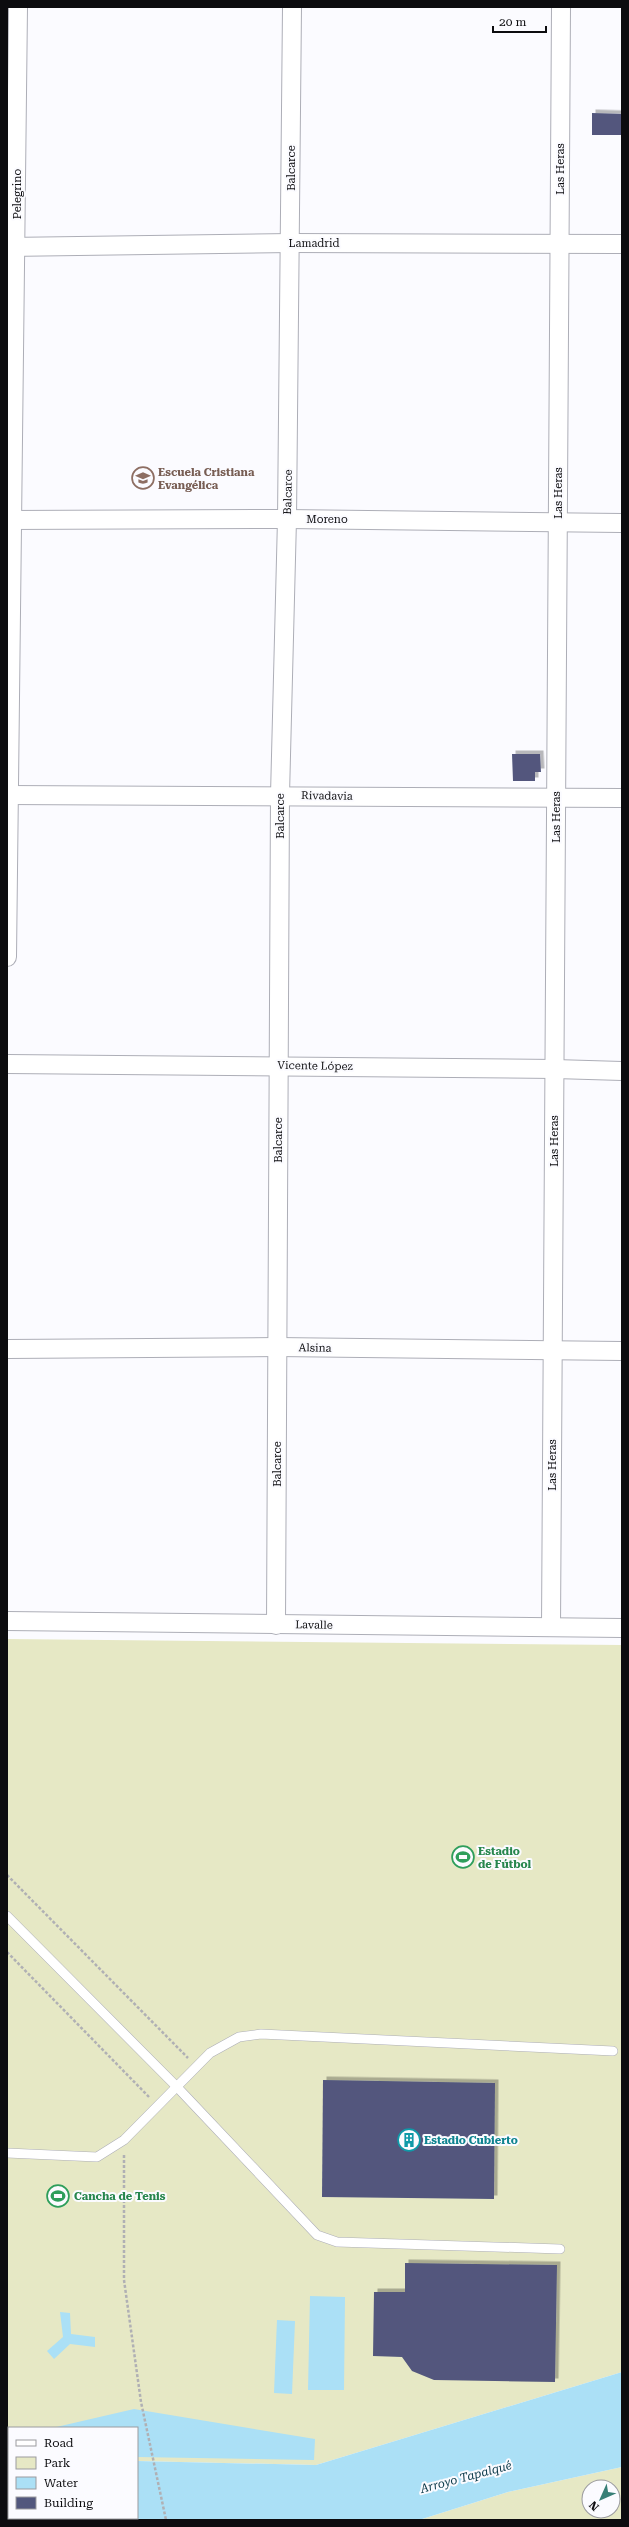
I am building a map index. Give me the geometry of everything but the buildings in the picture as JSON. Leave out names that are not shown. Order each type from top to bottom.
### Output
[{"type":"street","name":"Pelegrino","points":[[7,957],[12,247],[18,7]]},
{"type":"street","name":"Balcarce","points":[[276,1625],[280,795],[287,519],[291,243],[292,7]]},
{"type":"street","name":"Las Heras","points":[[551,1628],[561,7]]},
{"type":"street","name":"Lamadrid","points":[[12,247],[291,243],[622,244]]},
{"type":"street","name":"Moreno","points":[[9,520],[287,519],[622,522]]},
{"type":"street","name":"Rivadavia","points":[[8,795],[280,795],[622,798]]},
{"type":"street","name":"Vicente López","points":[[7,1064],[555,1068],[622,1071]]},
{"type":"street","name":"Alsina","points":[[7,1349],[277,1347],[622,1350]]},
{"type":"street","name":"Lavalle","points":[[7,1621],[622,1628]]},
{"type":"lane","points":[[7,1916],[177,2087],[317,2235],[337,2242],[560,2249]]},
{"type":"lane","points":[[7,2153],[97,2157],[124,2140],[210,2053],[239,2037],[261,2034],[614,2051]]},
{"type":"path","points":[[7,1875],[196,2067]]},
{"type":"path","points":[[7,1952],[158,2106]]},
{"type":"path","points":[[124,2140],[124,2280],[141,2402],[166,2520]]},
{"type":"green space","points":[[7,1639],[622,1645],[622,2372],[316,2465],[138,2461],[138,2427],[8,2427],[7,2459]]},
{"type":"green space","points":[[622,2467],[622,2520],[419,2520],[508,2492]]},
{"type":"water","points":[[310,2296],[345,2297],[344,2390],[308,2390]]},
{"type":"water","points":[[60,2312],[70,2313],[71,2334],[95,2337],[95,2347],[70,2344],[54,2359],[47,2351],[63,2337]]},
{"type":"water","points":[[277,2320],[295,2321],[292,2394],[274,2393]]},
{"type":"water","name":"Arroyo Tapalqué","points":[[622,2372],[622,2467],[508,2492],[419,2520],[7,2520],[7,2459],[8,2519],[138,2519],[138,2461],[316,2465]]},
{"type":"water","points":[[134,2409],[315,2439],[314,2460],[138,2457],[138,2427],[56,2427]]},
{"type":"place","name":"Escuela Cristiana Evangélica","points":[[143,478]]},
{"type":"place","name":"Estadio de Fútbol","points":[[463,1857]]},
{"type":"place","name":"Estadio Cubierto","points":[[409,2140]]},
{"type":"place","name":"Cancha de Tenis","points":[[58,2196]]}]
